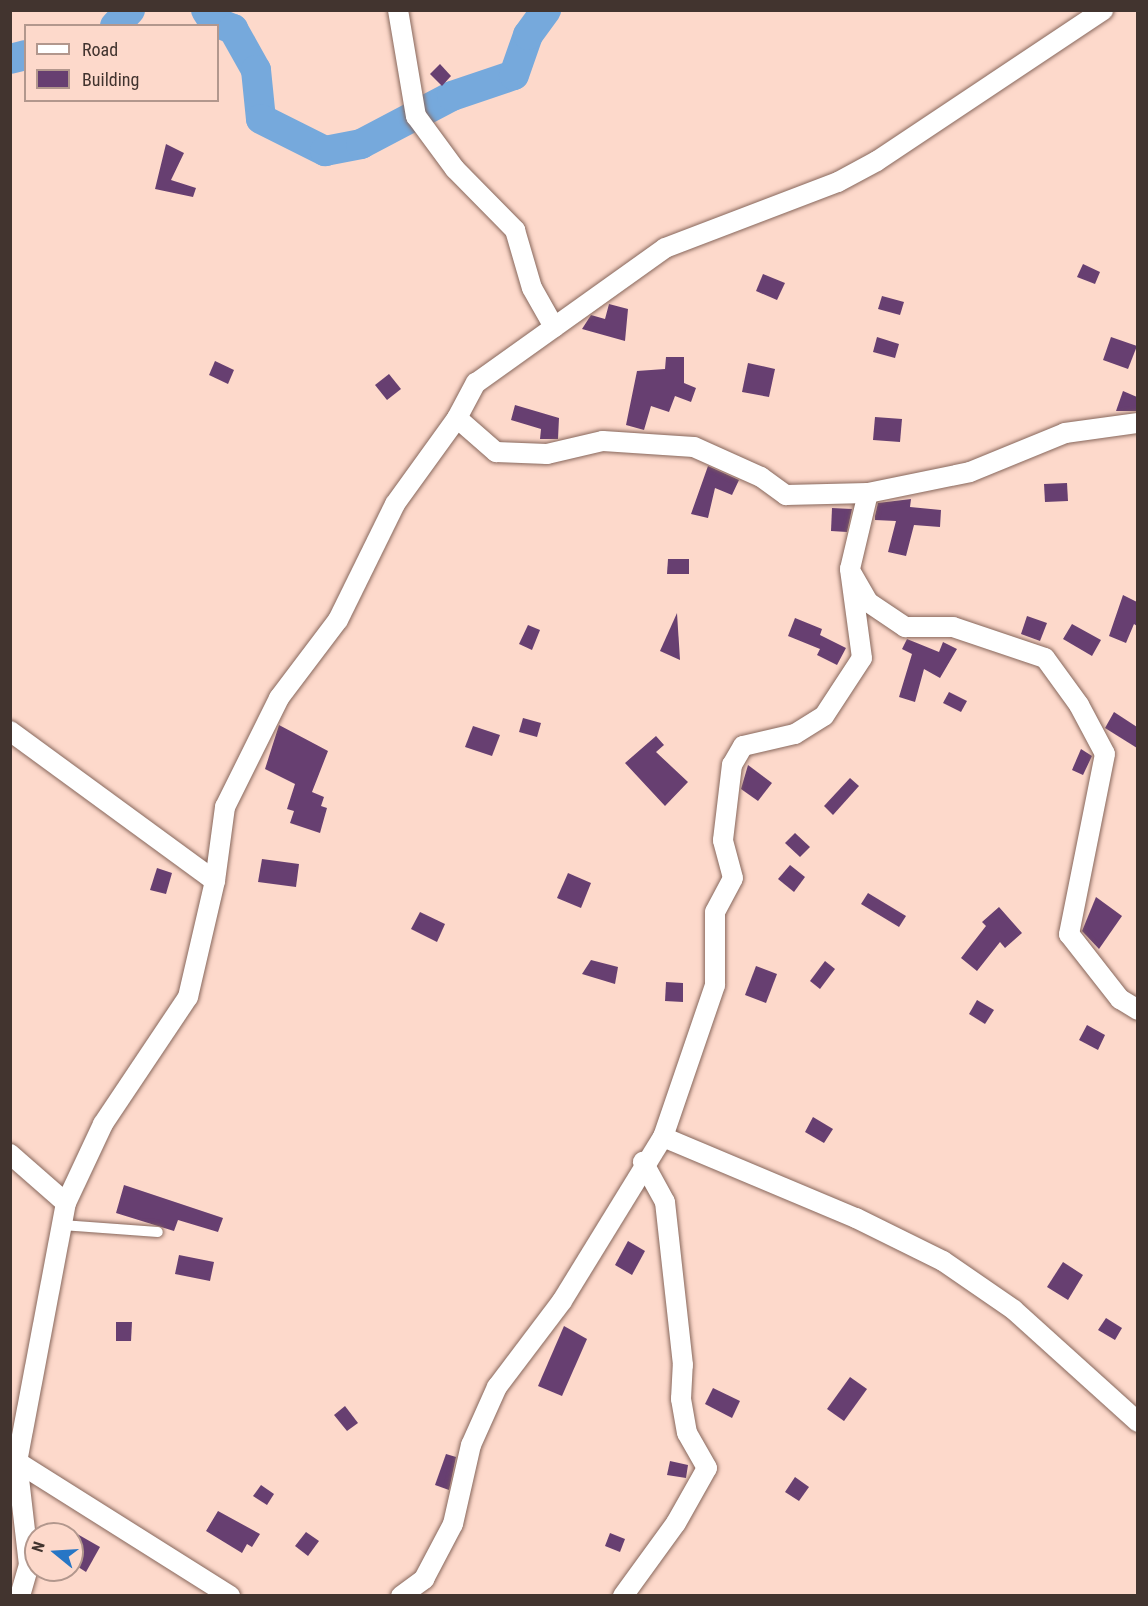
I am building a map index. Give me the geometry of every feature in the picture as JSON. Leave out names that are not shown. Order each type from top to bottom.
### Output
[{"type":"street","points":[[398,10],[416,116],[455,169],[515,230],[532,288],[554,327]]},
{"type":"street","points":[[20,1596],[29,1565],[14,1460],[66,1203],[103,1124],[188,997],[215,881],[225,807],[279,698],[338,620],[395,504],[458,418],[476,383],[665,248],[838,182],[877,161],[1103,10]]},
{"type":"street","points":[[458,418],[496,452],[548,454],[603,441],[694,447],[762,477],[786,495],[868,493],[970,472],[1065,433],[1137,423]]},
{"type":"street","points":[[401,1596],[424,1579],[453,1524],[471,1445],[497,1386],[562,1301],[643,1162],[663,1137],[715,985],[715,912],[733,878],[723,840],[732,765],[743,746],[795,734],[824,716],[846,689],[862,658],[850,569],[868,493]]},
{"type":"street","points":[[850,569],[868,603],[905,627],[953,627],[1045,658],[1079,705],[1105,754],[1069,934],[1120,999],[1137,1010]]},
{"type":"street","points":[[10,731],[215,881]]},
{"type":"street","points":[[663,1137],[856,1218],[943,1261],[1014,1310],[1137,1422]]},
{"type":"street","points":[[10,1155],[66,1203]]},
{"type":"street","points":[[623,1596],[676,1523],[706,1468],[687,1433],[681,1399],[683,1365],[665,1202],[643,1162]]},
{"type":"street","points":[[14,1460],[230,1596]]},
{"type":"lane","points":[[62,1225],[158,1232]]},
{"type":"building","points":[[440,64],[451,76],[442,86],[430,74]]},
{"type":"building","points":[[166,144],[184,153],[171,180],[196,188],[193,197],[155,189]]},
{"type":"building","points":[[1083,264],[1100,272],[1095,284],[1077,277]]},
{"type":"building","points":[[763,274],[785,283],[777,300],[756,291]]},
{"type":"building","points":[[882,296],[904,302],[900,315],[878,309]]},
{"type":"building","points":[[609,304],[628,309],[625,341],[582,329],[591,315],[605,319]]},
{"type":"building","points":[[877,337],[899,344],[895,358],[873,352]]},
{"type":"building","points":[[1111,337],[1137,346],[1128,369],[1103,360]]},
{"type":"building","points":[[666,357],[684,357],[684,383],[696,388],[691,402],[675,396],[669,412],[651,406],[644,430],[626,425],[637,371],[665,369]]},
{"type":"building","points":[[215,361],[234,370],[228,384],[209,375]]},
{"type":"building","points":[[748,363],[775,369],[769,397],[742,392]]},
{"type":"building","points":[[389,374],[401,389],[387,400],[375,385]]},
{"type":"building","points":[[1123,391],[1137,397],[1137,411],[1116,411]]},
{"type":"building","points":[[515,405],[559,418],[558,439],[540,439],[541,429],[511,420]]},
{"type":"building","points":[[875,417],[902,419],[900,442],[873,440]]},
{"type":"building","points":[[708,466],[739,480],[732,495],[715,488],[708,518],[691,514]]},
{"type":"building","points":[[1067,483],[1068,501],[1045,502],[1044,484]]},
{"type":"building","points":[[911,499],[910,507],[941,510],[940,527],[914,525],[906,556],[888,552],[896,521],[875,520],[878,503]]},
{"type":"building","points":[[832,508],[852,509],[847,532],[831,531]]},
{"type":"building","points":[[668,559],[689,559],[689,574],[667,574]]},
{"type":"building","points":[[1123,595],[1137,602],[1137,626],[1134,624],[1126,643],[1109,636]]},
{"type":"building","points":[[677,613],[680,660],[660,651]]},
{"type":"building","points":[[1027,616],[1047,623],[1040,641],[1021,634]]},
{"type":"building","points":[[795,618],[822,629],[820,635],[846,648],[837,665],[817,655],[820,649],[788,636]]},
{"type":"building","points":[[1072,624],[1101,640],[1092,656],[1063,639]]},
{"type":"building","points":[[528,625],[540,630],[532,650],[519,644]]},
{"type":"building","points":[[907,639],[939,652],[943,642],[957,649],[940,678],[924,669],[915,702],[899,697],[912,654],[902,649]]},
{"type":"building","points":[[949,692],[967,701],[961,712],[943,703]]},
{"type":"building","points":[[1114,712],[1137,727],[1137,748],[1105,728]]},
{"type":"building","points":[[523,718],[541,723],[537,737],[519,732]]},
{"type":"building","points":[[279,725],[328,751],[312,792],[324,797],[321,806],[327,808],[320,833],[290,823],[294,811],[287,809],[295,784],[265,769]]},
{"type":"building","points":[[473,726],[500,735],[492,756],[465,747]]},
{"type":"building","points":[[656,736],[664,745],[656,752],[688,782],[665,806],[625,763]]},
{"type":"building","points":[[1081,749],[1092,756],[1083,775],[1072,770]]},
{"type":"building","points":[[748,765],[772,783],[758,801],[741,789]]},
{"type":"building","points":[[850,778],[859,786],[833,815],[824,806]]},
{"type":"building","points":[[795,833],[810,847],[800,857],[785,843]]},
{"type":"building","points":[[262,859],[299,864],[296,887],[258,882]]},
{"type":"building","points":[[790,865],[805,877],[794,892],[778,879]]},
{"type":"building","points":[[157,868],[172,873],[166,894],[150,890]]},
{"type":"building","points":[[568,873],[591,883],[581,908],[557,898]]},
{"type":"building","points":[[868,893],[906,916],[899,927],[861,904]]},
{"type":"building","points":[[1096,897],[1122,916],[1099,949],[1082,931]]},
{"type":"building","points":[[999,907],[1022,933],[1005,948],[1000,942],[977,971],[961,958],[986,926],[982,922]]},
{"type":"building","points":[[420,912],[445,924],[437,942],[411,929]]},
{"type":"building","points":[[591,960],[618,967],[615,984],[582,974]]},
{"type":"building","points":[[825,961],[835,969],[820,989],[810,981]]},
{"type":"building","points":[[756,966],[777,974],[766,1003],[745,995]]},
{"type":"building","points":[[666,982],[683,983],[683,1002],[665,1001]]},
{"type":"building","points":[[977,1000],[994,1010],[985,1024],[969,1014]]},
{"type":"building","points":[[1087,1025],[1105,1035],[1098,1050],[1079,1040]]},
{"type":"building","points":[[813,1117],[833,1129],[824,1143],[805,1132]]},
{"type":"building","points":[[124,1185],[223,1218],[218,1232],[178,1220],[174,1231],[116,1213]]},
{"type":"building","points":[[628,1241],[645,1251],[632,1275],[615,1265]]},
{"type":"building","points":[[179,1255],[214,1262],[210,1281],[175,1274]]},
{"type":"building","points":[[1063,1262],[1083,1275],[1068,1300],[1047,1287]]},
{"type":"building","points":[[1106,1318],[1122,1328],[1115,1340],[1098,1330]]},
{"type":"building","points":[[116,1322],[132,1322],[131,1341],[116,1341]]},
{"type":"building","points":[[564,1326],[587,1339],[562,1396],[538,1386]]},
{"type":"building","points":[[850,1377],[867,1389],[844,1421],[827,1409]]},
{"type":"building","points":[[713,1388],[740,1401],[732,1418],[705,1404]]},
{"type":"building","points":[[345,1406],[358,1423],[347,1431],[334,1415]]},
{"type":"building","points":[[446,1454],[456,1457],[449,1490],[435,1485]]},
{"type":"building","points":[[670,1461],[688,1465],[686,1478],[667,1475]]},
{"type":"building","points":[[795,1477],[809,1487],[799,1501],[785,1492]]},
{"type":"building","points":[[261,1485],[274,1494],[267,1505],[253,1496]]},
{"type":"building","points":[[218,1511],[260,1534],[252,1547],[247,1544],[242,1553],[206,1531]]},
{"type":"building","points":[[306,1532],[319,1541],[308,1556],[295,1546]]},
{"type":"building","points":[[610,1533],[625,1539],[620,1552],[605,1546]]},
{"type":"building","points":[[84,1538],[100,1547],[86,1572],[84,1571]]},
{"type":"waterway","points":[[117,24],[130,10]]},
{"type":"waterway","points":[[206,10],[213,21],[233,29],[256,70],[261,119],[325,151],[361,144],[452,96],[514,75],[528,35],[546,10]]},
{"type":"waterway","points":[[10,59],[24,56]]}]
